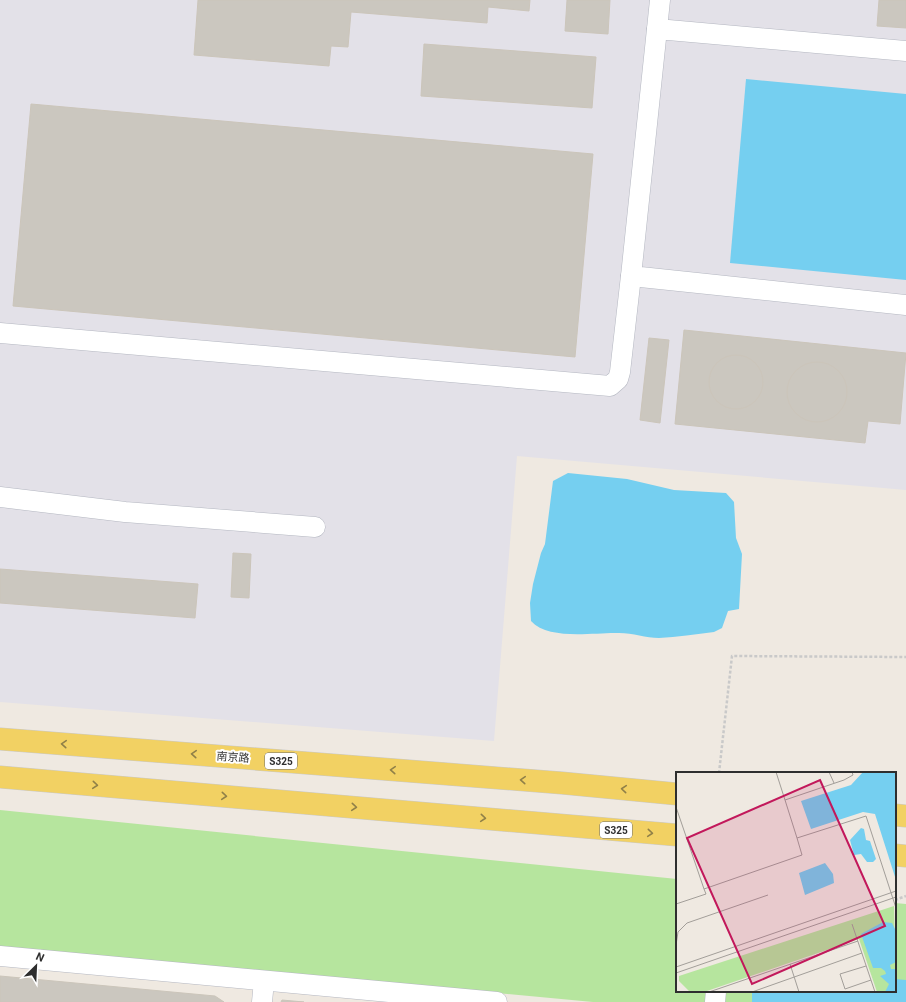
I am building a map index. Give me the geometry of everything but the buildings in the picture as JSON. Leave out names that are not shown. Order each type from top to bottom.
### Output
[{"type":"main road","name":"南京路","points":[[0,739],[562,783],[676,794]]},
{"type":"main road","name":"S325","points":[[0,777],[676,835]]},
{"type":"main road","points":[[896,815],[906,816]]},
{"type":"lane","points":[[0,333],[610,386],[618,379],[620,372],[660,0]]},
{"type":"lane","points":[[657,29],[906,51]]},
{"type":"lane","points":[[631,276],[906,305]]},
{"type":"lane","points":[[0,497],[125,512],[315,527]]},
{"type":"lane","points":[[0,956],[497,1002]]},
{"type":"lane","points":[[262,1002],[264,981]]},
{"type":"lane","points":[[715,1002],[716,992]]},
{"type":"path","points":[[719,772],[732,656],[906,657]]},
{"type":"path","points":[[896,900],[906,896]]},
{"type":"shaded area","points":[[0,0],[906,0],[906,490],[517,456],[494,741],[0,702]]},
{"type":"green space","points":[[0,810],[676,879],[676,992],[896,992],[896,903],[906,904],[906,1002],[593,1002],[0,947]]},
{"type":"water","points":[[746,79],[906,94],[906,280],[730,263]]},
{"type":"water","points":[[568,473],[627,479],[674,490],[726,493],[734,502],[736,538],[742,554],[739,609],[728,611],[722,628],[714,632],[659,638],[624,633],[560,633],[539,627],[531,621],[530,603],[533,584],[541,553],[545,544],[553,481]]},
{"type":"water","points":[[896,979],[906,980],[906,1002],[752,1002],[752,992],[896,992]]}]
